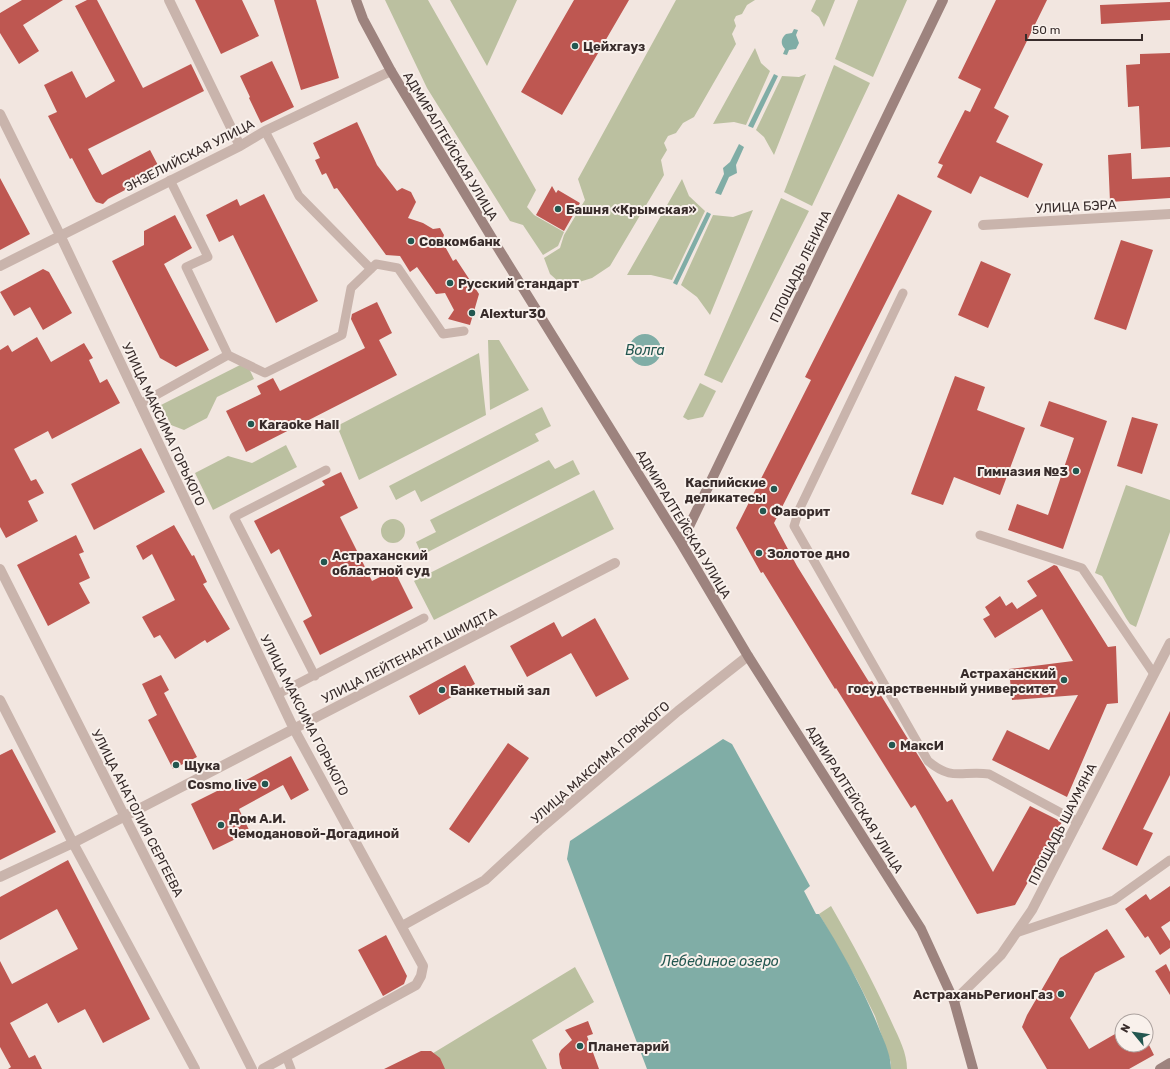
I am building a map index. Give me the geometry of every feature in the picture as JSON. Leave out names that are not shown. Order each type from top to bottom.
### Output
[{"type":"main road","name":"АДМИРАЛТЕЙСКАЯ УЛИЦА","points":[[356,0],[363,19],[390,71],[681,542],[748,656],[921,929],[954,1001],[973,1069]]},
{"type":"main road","name":"ПЛОЩАДЬ ЛЕНИНА","points":[[681,542],[943,0]]},
{"type":"main road","points":[[1160,1069],[1170,1063]]},
{"type":"street","points":[[169,0],[240,146]]},
{"type":"street","name":"ЭНЗЕЛИЙСКАЯ УЛИЦА","points":[[0,266],[240,146],[265,131],[390,71]]},
{"type":"street","name":"УЛИЦА МАКСИМА ГОРЬКОГО","points":[[0,114],[60,235],[294,729],[402,926],[486,880],[545,825],[678,711],[748,656]]},
{"type":"street","name":"УЛИЦА БЭРА","points":[[983,225],[1170,214]]},
{"type":"street","name":"УЛИЦА ЛЕЙТЕНАНТА ШМИДТА","points":[[0,877],[73,843],[126,816],[615,563]]},
{"type":"street","name":"УЛИЦА АНАТОЛИЯ СЕРГЕЕВА","points":[[0,569],[126,816],[252,1069]]},
{"type":"street","name":"ПЛОЩАДЬ ШАУМЯНА","points":[[954,1001],[1000,955],[1032,910],[1170,643]]},
{"type":"street","points":[[0,700],[73,843],[195,1069]]},
{"type":"street","points":[[263,1069],[416,985],[421,976],[423,966],[402,926]]},
{"type":"lane","points":[[265,131],[299,196],[370,269]]},
{"type":"lane","points":[[170,180],[208,257],[186,267],[228,355],[265,373],[342,335],[351,288],[376,264],[398,268],[443,334],[464,331]]},
{"type":"lane","points":[[902,293],[799,510],[794,526],[928,761],[946,773],[965,775],[975,772],[990,774],[1078,822]]},
{"type":"lane","points":[[140,404],[228,355]]},
{"type":"lane","points":[[315,676],[234,516],[326,470]]},
{"type":"lane","points":[[980,535],[1082,568],[1154,674]]},
{"type":"lane","points":[[278,694],[424,618]]},
{"type":"lane","points":[[1016,933],[1114,900],[1170,860]]},
{"type":"lane","points":[[286,1056],[291,1069]]},
{"type":"green space","points":[[385,0],[428,0],[536,190],[527,207],[534,215],[564,232],[558,246],[543,255],[523,225],[510,221],[427,88]]},
{"type":"green space","points":[[450,0],[517,0],[487,66]]},
{"type":"green space","points":[[676,0],[755,0],[747,5],[742,14],[736,16],[734,20],[736,26],[732,34],[736,44],[694,117],[683,123],[676,133],[668,136],[664,143],[667,150],[661,160],[664,175],[610,266],[592,278],[576,283],[559,282],[550,274],[544,258],[560,248],[564,235],[585,200],[578,179]]},
{"type":"green space","points":[[816,0],[835,0],[824,27],[819,17],[811,11]]},
{"type":"green space","points":[[858,0],[907,0],[873,77],[835,59]]},
{"type":"green space","points":[[755,48],[761,63],[770,71],[746,125],[734,122],[713,124]]},
{"type":"green space","points":[[834,65],[870,83],[812,206],[784,192]]},
{"type":"green space","points":[[806,74],[774,155],[764,137],[756,130],[782,76],[799,77]]},
{"type":"green space","points":[[682,179],[689,196],[705,211],[672,280],[651,275],[627,275]]},
{"type":"green space","points":[[781,198],[809,211],[722,383],[704,375]]},
{"type":"green space","points":[[753,210],[710,315],[697,297],[681,285],[713,215],[733,217]]},
{"type":"green space","points":[[488,340],[499,340],[529,390],[490,410]]},
{"type":"green space","points":[[479,353],[486,415],[359,480],[337,426]]},
{"type":"green space","points":[[246,362],[254,379],[217,397],[207,418],[184,430],[171,425],[161,405]]},
{"type":"green space","points":[[700,383],[716,391],[703,417],[688,420],[683,417]]},
{"type":"green space","points":[[542,407],[551,426],[535,434],[539,441],[421,502],[415,490],[396,500],[389,486]]},
{"type":"green space","points":[[286,445],[297,467],[213,510],[195,473],[228,456],[252,463]]},
{"type":"green space","points":[[549,460],[555,469],[573,460],[580,474],[422,555],[416,542],[436,532],[430,520]]},
{"type":"green space","points":[[1126,485],[1170,500],[1170,532],[1136,627],[1130,624],[1126,618],[1102,576],[1095,573]]},
{"type":"green space","points":[[594,490],[614,529],[434,620],[414,581]]},
{"type":"green space","points":[[393,519],[398,520],[404,526],[404,536],[398,542],[393,543],[388,542],[382,536],[381,531],[382,526],[388,520]]},
{"type":"green space","points":[[831,906],[885,1008],[906,1057],[907,1069],[891,1069],[891,1063],[875,1016],[857,980],[819,914]]},
{"type":"green space","points":[[575,967],[594,1002],[532,1040],[547,1069],[407,1069]]},
{"type":"water","points":[[794,29],[798,30],[796,35],[799,43],[796,49],[789,50],[787,55],[783,54],[785,49],[782,45],[782,39],[786,34],[792,33]]},
{"type":"water","points":[[774,74],[778,76],[753,128],[748,126]]},
{"type":"water","points":[[739,144],[744,147],[736,165],[737,173],[729,177],[721,195],[715,193],[724,174],[723,168],[730,162]]},
{"type":"water","points":[[707,212],[711,214],[677,285],[673,283]]},
{"type":"water","name":"Волга","points":[[642,334],[648,334],[658,341],[661,350],[660,356],[654,363],[648,366],[642,366],[632,359],[629,353],[629,347],[636,337]]},
{"type":"water","name":"Лебединое озеро","points":[[723,739],[732,744],[810,886],[804,891],[816,914],[819,914],[836,942],[860,986],[886,1045],[891,1069],[647,1069],[567,859],[570,841]]},
{"type":"building","points":[[22,0],[63,0],[23,25],[39,51],[19,64],[0,33],[0,13]]},
{"type":"building","points":[[87,0],[97,0],[143,88],[191,64],[204,91],[88,149],[102,175],[150,150],[161,171],[108,199],[103,204],[96,202],[93,198],[72,158],[70,159],[48,116],[57,112],[44,85],[72,71],[86,98],[115,81],[75,6]]},
{"type":"building","points":[[195,0],[242,0],[259,36],[221,54]]},
{"type":"building","points":[[274,0],[316,0],[339,78],[301,90]]},
{"type":"building","name":"Цейхгауз","points":[[574,0],[629,0],[562,115],[521,92]]},
{"type":"building","points":[[996,0],[1047,0],[994,108],[1009,116],[996,142],[1043,164],[1028,198],[980,176],[971,194],[937,177],[943,165],[938,163],[965,110],[970,112],[981,89],[958,78]]},
{"type":"building","points":[[1170,2],[1170,20],[1101,24],[1100,5]]},
{"type":"building","points":[[1170,53],[1170,147],[1141,149],[1139,106],[1128,107],[1126,65],[1140,64],[1140,54]]},
{"type":"building","points":[[272,61],[294,107],[261,123],[240,76]]},
{"type":"building","points":[[357,122],[377,165],[397,191],[402,188],[411,192],[416,202],[408,218],[423,223],[433,229],[440,228],[444,235],[442,241],[453,261],[456,259],[479,294],[470,325],[448,319],[454,310],[445,293],[436,294],[417,267],[410,272],[400,256],[386,255],[337,188],[334,189],[326,173],[322,175],[315,160],[320,158],[313,143]]},
{"type":"building","points":[[1131,153],[1132,179],[1170,177],[1170,198],[1110,202],[1108,155]]},
{"type":"building","points":[[0,178],[30,234],[0,250]]},
{"type":"building","name":"Башня «Крымская»","points":[[552,186],[556,193],[558,190],[580,203],[564,231],[536,215]]},
{"type":"building","points":[[264,194],[318,301],[276,323],[233,235],[219,242],[206,215],[237,199],[240,206]]},
{"type":"building","points":[[898,194],[932,211],[774,523],[797,566],[869,682],[872,681],[947,802],[952,799],[993,872],[1030,806],[1062,822],[1015,905],[977,914],[915,805],[911,808],[763,572],[761,573],[736,528],[811,380],[805,377]]},
{"type":"building","points":[[175,215],[192,248],[164,264],[209,350],[176,367],[160,358],[112,261],[144,245],[144,231]]},
{"type":"building","points":[[1121,240],[1153,250],[1126,330],[1094,319]]},
{"type":"building","points":[[981,261],[1011,274],[988,328],[958,315]]},
{"type":"building","points":[[43,269],[49,272],[72,313],[43,330],[30,307],[14,316],[0,292]]},
{"type":"building","points":[[377,302],[392,333],[379,340],[397,375],[246,452],[226,411],[261,394],[257,386],[273,378],[280,391],[365,348],[351,319],[352,314]]},
{"type":"building","points":[[37,337],[51,362],[84,343],[93,358],[89,360],[100,383],[107,379],[120,403],[52,439],[48,431],[14,449],[31,481],[36,479],[44,493],[28,501],[38,521],[6,538],[0,527],[0,350],[8,345],[12,352]]},
{"type":"building","points":[[955,376],[985,387],[977,410],[1025,428],[1000,495],[954,477],[943,505],[911,494]]},
{"type":"building","name":"Гимназия №3","points":[[1049,401],[1107,421],[1063,549],[1008,530],[1017,504],[1048,515],[1074,438],[1040,426]]},
{"type":"building","points":[[1132,417],[1158,424],[1142,474],[1117,466]]},
{"type":"building","points":[[141,448],[165,492],[94,530],[71,484]]},
{"type":"building","name":"Астраханский областной суд","points":[[341,472],[358,508],[340,517],[372,581],[394,570],[413,608],[320,655],[303,621],[312,616],[279,549],[271,554],[254,521],[325,485],[322,481]]},
{"type":"building","points":[[174,525],[192,556],[194,555],[207,582],[203,584],[230,629],[207,643],[205,640],[175,659],[160,635],[154,638],[142,617],[175,600],[152,554],[143,560],[136,546]]},
{"type":"building","points":[[76,535],[84,552],[79,554],[90,578],[79,583],[90,603],[48,626],[17,565]]},
{"type":"building","name":"Астраханский государственный университет","points":[[1054,565],[1057,566],[1108,647],[1116,646],[1118,703],[1107,704],[1067,797],[992,760],[1007,730],[1049,750],[1078,695],[1012,700],[1009,669],[1073,661],[1042,609],[995,638],[983,619],[990,615],[985,607],[1000,596],[1006,606],[1012,602],[1017,609],[1037,596],[1027,581]]},
{"type":"building","points":[[595,618],[629,679],[596,697],[571,653],[527,677],[510,646],[554,622],[562,637]]},
{"type":"building","points":[[465,665],[475,684],[419,715],[409,696]]},
{"type":"building","points":[[161,675],[169,690],[164,693],[197,757],[173,769],[148,720],[157,715],[142,684]]},
{"type":"building","points":[[1170,711],[1170,775],[1143,829],[1153,833],[1137,866],[1102,849]]},
{"type":"building","points":[[508,743],[529,758],[469,843],[449,829]]},
{"type":"building","points":[[12,749],[56,832],[0,860],[0,755]]},
{"type":"building","points":[[291,756],[309,790],[291,800],[283,785],[239,809],[250,832],[213,850],[191,804],[227,786],[229,789]]},
{"type":"building","points":[[68,860],[150,1019],[103,1043],[85,1009],[58,1023],[47,1003],[10,1023],[29,1058],[35,1055],[42,1069],[8,1069],[11,1067],[0,1047],[0,961],[12,984],[78,949],[57,909],[0,940],[0,897]]},
{"type":"building","points":[[1170,886],[1170,921],[1161,927],[1170,941],[1170,948],[1160,955],[1148,936],[1145,938],[1125,909],[1146,894],[1150,900]]},
{"type":"building","name":"АстраханьРегионГаз","points":[[1107,929],[1125,957],[1095,973],[1070,1018],[1089,1049],[1114,1035],[1114,1053],[1153,1053],[1154,1055],[1129,1069],[1047,1069],[1022,1027],[1027,1015],[1060,958]]},
{"type":"building","points":[[386,935],[407,976],[404,984],[383,996],[358,950]]},
{"type":"building","points":[[1166,964],[1170,972],[1170,995],[1155,971]]},
{"type":"building","name":"Планетарий","points":[[588,1021],[593,1034],[587,1036],[599,1069],[562,1069],[559,1054],[561,1050],[572,1040],[565,1030]]},
{"type":"building","points":[[421,1051],[431,1051],[440,1058],[445,1069],[384,1069]]},
{"type":"place","name":"Цейхгауз","points":[[575,46]]},
{"type":"place","name":"Башня «Крымская»","points":[[558,209]]},
{"type":"place","name":"Совкомбанк","points":[[411,241]]},
{"type":"place","name":"Русский стандарт","points":[[450,283]]},
{"type":"place","name":"Alextur30","points":[[472,313]]},
{"type":"place","name":"Karaoke Hall","points":[[251,424]]},
{"type":"place","name":"Гимназия №3","points":[[1076,471]]},
{"type":"place","name":"Каспийские деликатесы","points":[[774,489]]},
{"type":"place","name":"Фаворит","points":[[763,511]]},
{"type":"place","name":"Золотое дно","points":[[759,553]]},
{"type":"place","name":"Астраханский областной суд","points":[[324,562]]},
{"type":"place","name":"Астраханский государственный университет","points":[[1064,680]]},
{"type":"place","name":"Банкетный зал","points":[[442,690]]},
{"type":"place","name":"МаксИ","points":[[892,745]]},
{"type":"place","name":"Щука","points":[[176,765]]},
{"type":"place","name":"Cosmo live","points":[[265,784]]},
{"type":"place","name":"Дом А.И. Чемодановой-Догадиной","points":[[221,825]]},
{"type":"place","name":"АстраханьРегионГаз","points":[[1061,994]]},
{"type":"place","name":"Планетарий","points":[[580,1046]]}]
